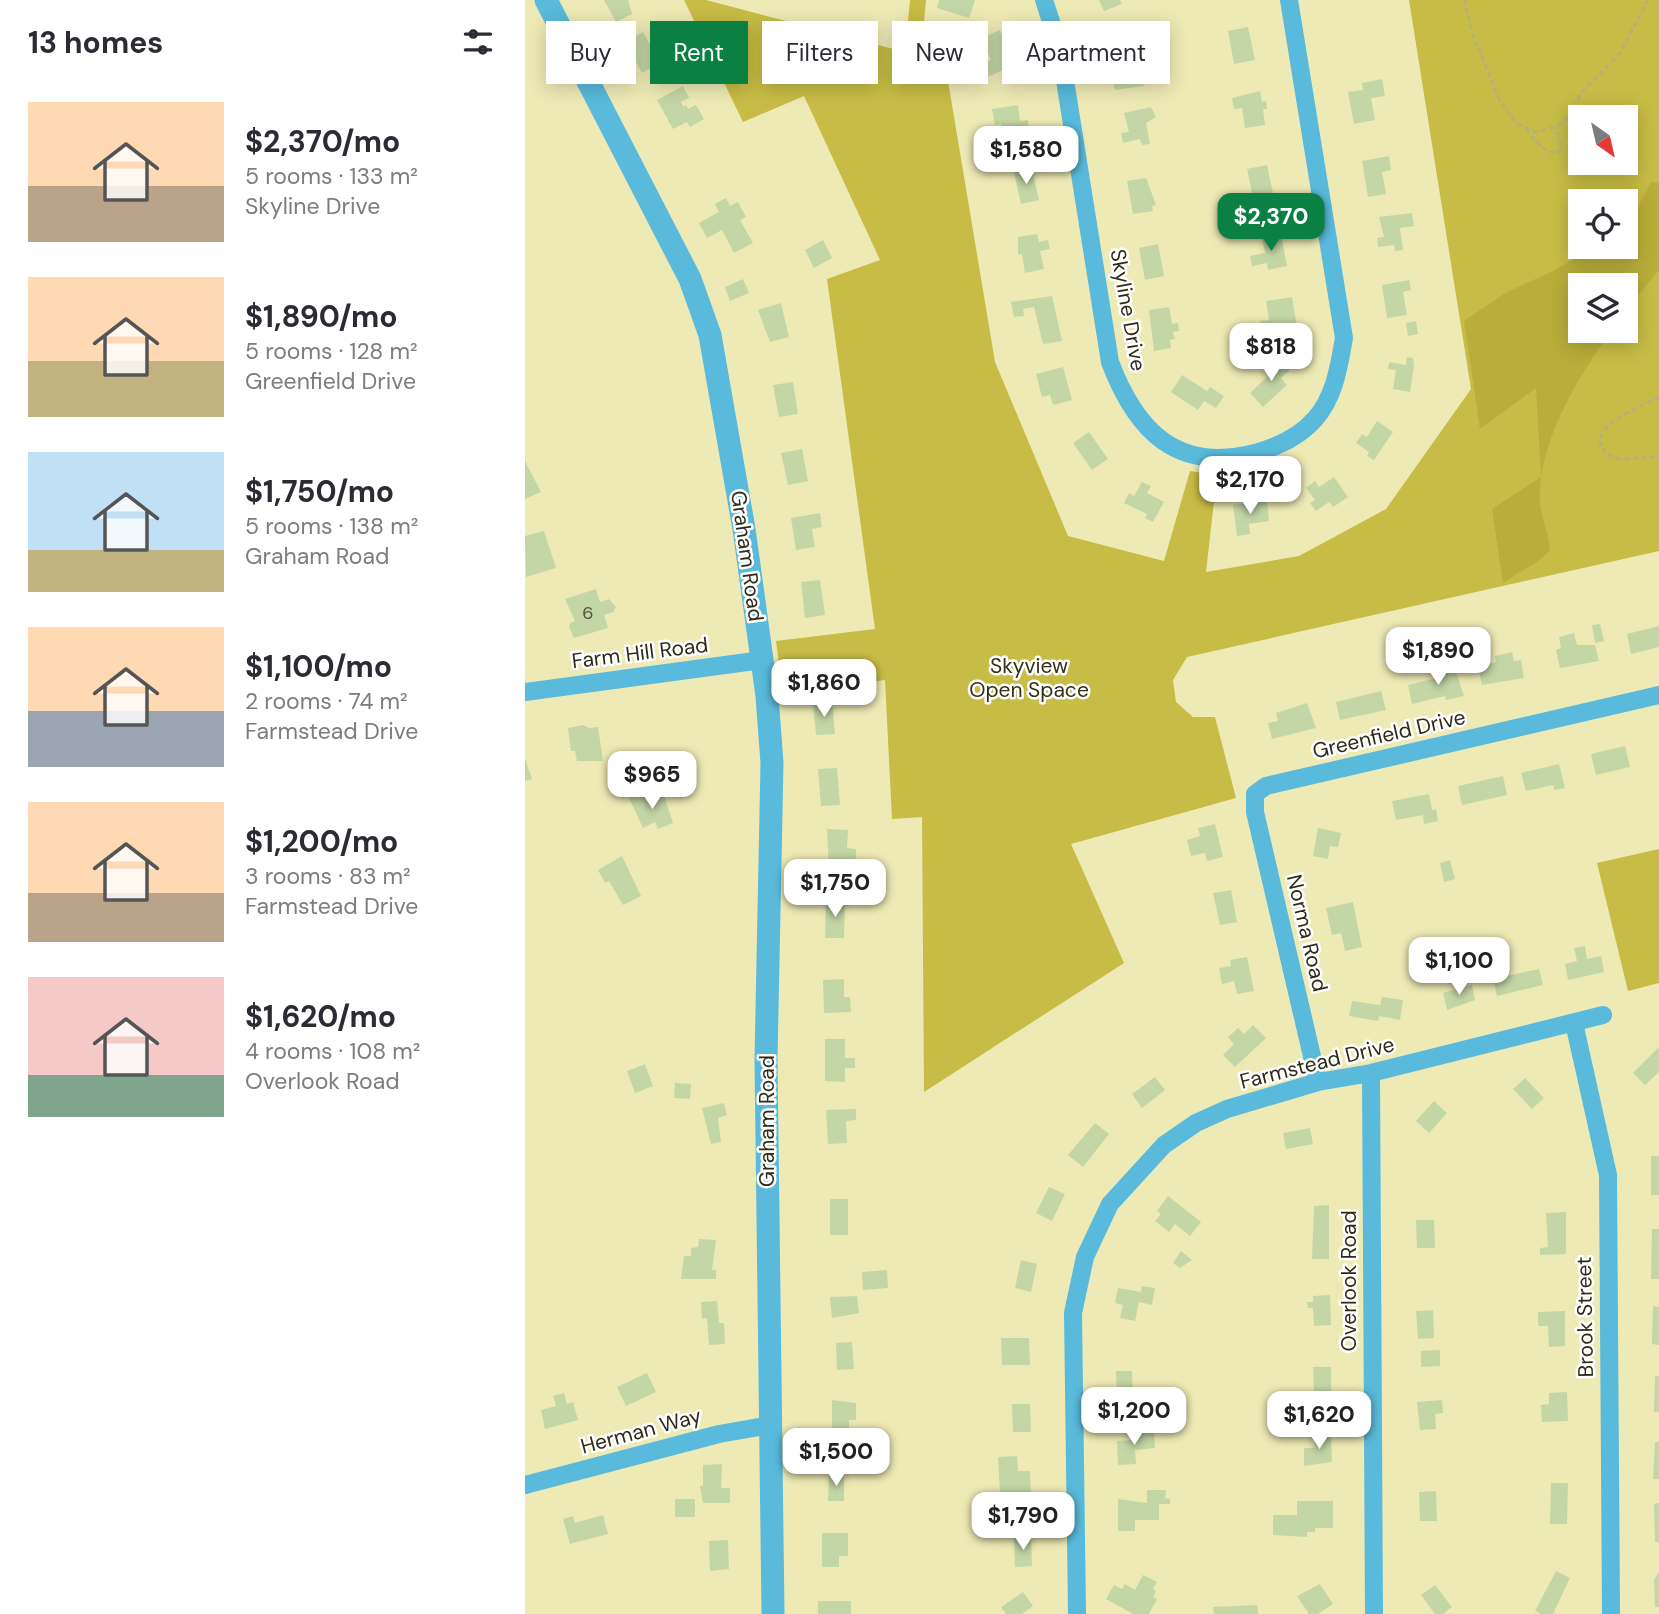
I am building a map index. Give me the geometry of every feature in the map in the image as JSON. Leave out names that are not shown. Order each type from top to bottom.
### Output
[{"type":"street","name":"Graham Road","points":[[546,0],[690,279],[710,335],[736,475],[762,660],[772,763],[766,1059],[773,1614]]},
{"type":"street","name":"Skyline Drive","points":[[1044,0],[1060,49],[1110,362],[1123,397],[1149,430],[1186,455],[1228,460],[1279,446],[1315,419],[1338,379],[1344,338],[1289,0]]},
{"type":"street","name":"Farm Hill Road","points":[[525,692],[762,660]]},
{"type":"street","name":"Greenfield Drive","points":[[1255,794],[1266,786],[1659,695]]},
{"type":"street","name":"Norma Road","points":[[1255,794],[1255,812],[1318,1082]]},
{"type":"street","name":"Farmstead Drive","points":[[1077,1614],[1073,1313],[1085,1257],[1109,1204],[1164,1145],[1196,1123],[1227,1109],[1318,1082],[1371,1073],[1603,1015]]},
{"type":"street","name":"Brook Street","points":[[1574,1023],[1608,1175],[1611,1614]]},
{"type":"street","name":"Overlook Road","points":[[1371,1073],[1374,1614]]},
{"type":"street","name":"Herman Way","points":[[525,1485],[719,1434],[770,1424]]},
{"type":"path","points":[[1464,0],[1472,35],[1490,80],[1516,123],[1536,132],[1555,127],[1568,118],[1581,93],[1621,53],[1648,0]]},
{"type":"path","points":[[1524,126],[1539,145],[1549,152],[1558,153],[1562,149],[1555,127]]},
{"type":"path","points":[[1659,397],[1612,423],[1599,440],[1605,453],[1618,459],[1659,457]]},
{"type":"green space","name":"Skyview Open Space","points":[[684,0],[706,0],[786,21],[762,21],[762,84],[878,84],[878,45],[892,49],[892,84],[949,84],[995,362],[1068,536],[1164,561],[1190,471],[1217,475],[1206,572],[1299,556],[1386,509],[1471,389],[1409,0],[1659,0],[1659,551],[1187,657],[1173,680],[1176,702],[1193,717],[1215,717],[1236,798],[1071,844],[1124,963],[924,1092],[922,817],[892,819],[885,680],[783,694],[776,641],[875,629],[827,279],[880,260],[804,96],[743,122],[725,84],[748,84],[748,21],[694,21]]},
{"type":"green space","name":"Skyview Open Space","points":[[910,0],[926,0],[924,21],[908,21]]},
{"type":"green space","points":[[1659,849],[1659,983],[1628,991],[1597,863]]},
{"type":"shaded area","points":[[1651,182],[1659,183],[1659,270],[1638,295],[1638,273],[1568,273],[1568,343],[1603,343],[1573,390],[1552,434],[1545,457],[1540,503],[1550,550],[1534,564],[1503,583],[1492,509],[1541,477],[1536,388],[1480,429],[1464,321],[1505,293],[1574,259],[1638,259],[1638,207]]},
{"type":"building","points":[[604,0],[628,0],[632,14],[615,21]]},
{"type":"building","points":[[939,0],[975,0],[969,18],[937,8]]},
{"type":"building","points":[[1099,0],[1120,0],[1122,4],[1104,11]]},
{"type":"building","points":[[1248,27],[1255,60],[1234,64],[1228,31]]},
{"type":"building","points":[[1000,30],[1002,71],[988,76],[988,61],[991,60],[988,35]]},
{"type":"building","points":[[643,32],[650,45],[650,69],[642,73],[636,62],[636,36]]},
{"type":"building","points":[[1382,79],[1385,96],[1371,98],[1375,120],[1354,124],[1348,92],[1363,90],[1362,83]]},
{"type":"building","points":[[1114,84],[1144,86],[1115,90]]},
{"type":"building","points":[[683,86],[689,98],[681,102],[683,107],[686,105],[688,109],[696,105],[704,119],[690,127],[687,122],[673,129],[657,100]]},
{"type":"building","points":[[1260,91],[1262,102],[1266,101],[1267,109],[1263,109],[1265,125],[1245,128],[1242,108],[1234,109],[1232,98]]},
{"type":"building","points":[[1018,105],[1020,121],[1028,120],[1029,132],[1014,134],[1015,140],[996,142],[994,130],[1001,129],[1001,124],[995,125],[992,109]]},
{"type":"building","points":[[1151,107],[1156,117],[1146,123],[1150,144],[1142,145],[1140,139],[1123,143],[1121,133],[1129,132],[1124,113]]},
{"type":"building","points":[[1389,156],[1391,170],[1382,172],[1386,194],[1368,197],[1362,161]]},
{"type":"building","points":[[1267,165],[1274,198],[1254,202],[1247,169]]},
{"type":"building","points":[[1032,169],[1039,200],[1021,204],[1014,172]]},
{"type":"building","points":[[1146,178],[1156,205],[1152,206],[1153,211],[1133,214],[1127,181]]},
{"type":"building","points":[[726,198],[730,206],[738,202],[746,217],[740,220],[753,243],[734,253],[722,230],[707,238],[699,223],[719,212],[715,204]]},
{"type":"building","points":[[1412,213],[1414,226],[1400,228],[1403,250],[1395,251],[1394,245],[1378,247],[1377,238],[1384,237],[1379,217]]},
{"type":"building","points":[[1037,234],[1039,242],[1048,240],[1050,249],[1040,251],[1044,269],[1025,273],[1022,254],[1018,255],[1018,237]]},
{"type":"building","points":[[1281,234],[1287,266],[1268,270],[1267,263],[1252,266],[1250,256],[1265,253],[1262,237]]},
{"type":"building","points":[[823,240],[832,258],[814,268],[805,250]]},
{"type":"building","points":[[1158,244],[1164,276],[1145,280],[1139,248]]},
{"type":"building","points":[[743,279],[749,293],[730,301],[725,287]]},
{"type":"building","points":[[1409,280],[1411,290],[1403,292],[1407,315],[1387,318],[1382,285]]},
{"type":"building","points":[[1052,296],[1062,341],[1043,344],[1034,307],[1023,309],[1024,316],[1014,317],[1011,302]]},
{"type":"building","points":[[1292,297],[1297,327],[1262,333],[1260,321],[1269,320],[1266,301]]},
{"type":"building","points":[[781,303],[789,337],[770,342],[758,310]]},
{"type":"building","points":[[1169,307],[1172,324],[1178,323],[1179,331],[1173,332],[1175,339],[1170,340],[1171,348],[1154,351],[1149,310]]},
{"type":"building","points":[[1416,321],[1418,334],[1408,336],[1406,323]]},
{"type":"building","points":[[1278,357],[1290,370],[1281,378],[1287,385],[1263,407],[1250,393],[1271,373],[1266,368]]},
{"type":"building","points":[[1407,357],[1413,358],[1414,366],[1410,392],[1393,389],[1396,370],[1388,369],[1389,362],[1406,365]]},
{"type":"building","points":[[1063,367],[1072,400],[1053,405],[1050,395],[1042,397],[1036,374]]},
{"type":"building","points":[[1182,375],[1207,391],[1210,387],[1224,396],[1216,408],[1204,401],[1198,410],[1171,392]]},
{"type":"building","points":[[793,382],[798,414],[779,417],[773,385]]},
{"type":"building","points":[[1377,421],[1393,432],[1374,460],[1367,456],[1369,452],[1356,443],[1362,434],[1367,437]]},
{"type":"building","points":[[1089,432],[1108,459],[1092,470],[1073,443]]},
{"type":"building","points":[[802,449],[808,481],[788,485],[781,453]]},
{"type":"building","points":[[525,461],[541,492],[525,499]]},
{"type":"building","points":[[1334,477],[1348,497],[1333,507],[1329,502],[1316,511],[1310,503],[1315,500],[1306,488],[1315,481],[1319,487]]},
{"type":"building","points":[[1142,482],[1151,486],[1147,493],[1164,502],[1153,522],[1145,518],[1147,514],[1124,503],[1129,493],[1134,496]]},
{"type":"building","points":[[1267,501],[1269,521],[1249,524],[1250,534],[1237,536],[1233,505]]},
{"type":"building","points":[[820,513],[822,527],[812,529],[815,547],[796,550],[791,518]]},
{"type":"building","points":[[544,531],[556,568],[526,577],[525,536]]},
{"type":"building","points":[[820,580],[825,615],[805,618],[801,582]]},
{"type":"building","points":[[596,589],[600,602],[609,599],[616,607],[613,612],[604,615],[608,628],[574,638],[569,627],[570,623],[575,621],[565,599]]},
{"type":"building","points":[[1600,624],[1604,641],[1595,643],[1592,625]]},
{"type":"building","points":[[1659,626],[1659,647],[1631,654],[1627,634]]},
{"type":"building","points":[[1574,633],[1577,645],[1595,645],[1599,661],[1560,668],[1556,650],[1561,648],[1559,637]]},
{"type":"building","points":[[1512,652],[1514,661],[1521,660],[1524,678],[1482,685],[1478,667],[1496,662],[1495,656]]},
{"type":"building","points":[[1453,663],[1464,696],[1446,700],[1445,696],[1412,704],[1408,685],[1446,676],[1443,665]]},
{"type":"building","points":[[1381,691],[1386,710],[1340,720],[1336,702]]},
{"type":"building","points":[[832,702],[835,734],[816,735],[813,703]]},
{"type":"building","points":[[1307,703],[1316,728],[1272,739],[1268,723],[1278,721],[1276,713]]},
{"type":"building","points":[[583,725],[589,728],[598,727],[603,761],[577,761],[575,751],[571,751],[568,728]]},
{"type":"building","points":[[1625,746],[1630,767],[1596,775],[1591,754]]},
{"type":"building","points":[[525,759],[532,779],[525,781]]},
{"type":"building","points":[[1559,764],[1565,788],[1554,790],[1553,785],[1526,791],[1521,773]]},
{"type":"building","points":[[837,768],[840,805],[821,806],[818,769]]},
{"type":"building","points":[[1503,776],[1507,795],[1462,805],[1458,786]]},
{"type":"building","points":[[644,791],[649,802],[664,795],[673,823],[658,829],[655,822],[643,828],[629,798]]},
{"type":"building","points":[[1429,794],[1432,810],[1436,809],[1438,821],[1424,824],[1423,815],[1396,820],[1392,801]]},
{"type":"building","points":[[1215,824],[1223,857],[1207,861],[1205,853],[1191,856],[1187,840],[1200,836],[1198,828]]},
{"type":"building","points":[[1318,828],[1341,833],[1338,847],[1330,846],[1328,859],[1313,856]]},
{"type":"building","points":[[827,829],[848,830],[847,848],[856,849],[856,863],[847,863],[846,870],[829,869]]},
{"type":"building","points":[[622,856],[641,896],[623,905],[609,881],[605,883],[598,870]]},
{"type":"building","points":[[1450,860],[1455,879],[1444,882],[1440,863]]},
{"type":"building","points":[[1231,890],[1237,922],[1220,925],[1213,893]]},
{"type":"building","points":[[826,899],[845,900],[844,938],[825,938]]},
{"type":"building","points":[[1353,902],[1362,947],[1345,951],[1341,933],[1332,935],[1326,908]]},
{"type":"building","points":[[1585,946],[1587,959],[1601,956],[1604,972],[1568,980],[1565,964],[1577,961],[1574,948]]},
{"type":"building","points":[[1247,957],[1254,991],[1237,994],[1234,981],[1222,984],[1219,968],[1231,966],[1230,960]]},
{"type":"building","points":[[1539,969],[1543,985],[1497,996],[1493,979]]},
{"type":"building","points":[[844,979],[844,997],[850,997],[851,1012],[824,1013],[823,980]]},
{"type":"building","points":[[1472,985],[1475,1000],[1447,1010],[1443,993]]},
{"type":"building","points":[[1382,997],[1403,1000],[1400,1020],[1379,1016],[1378,1021],[1349,1016],[1352,1001],[1380,1005]]},
{"type":"building","points":[[1253,1025],[1266,1038],[1235,1067],[1223,1055],[1234,1044],[1228,1037],[1238,1028],[1244,1034]]},
{"type":"building","points":[[825,1039],[845,1039],[845,1058],[855,1058],[855,1068],[845,1068],[845,1082],[825,1081]]},
{"type":"building","points":[[1659,1047],[1659,1072],[1645,1085],[1633,1073]]},
{"type":"building","points":[[645,1064],[653,1086],[635,1093],[627,1071]]},
{"type":"building","points":[[1155,1077],[1165,1090],[1142,1108],[1132,1094]]},
{"type":"building","points":[[1525,1078],[1544,1098],[1532,1109],[1513,1089]]},
{"type":"building","points":[[675,1083],[691,1084],[690,1099],[674,1098]]},
{"type":"building","points":[[1434,1101],[1447,1113],[1429,1133],[1416,1121]]},
{"type":"building","points":[[724,1103],[727,1115],[718,1118],[721,1142],[711,1144],[702,1108]]},
{"type":"building","points":[[856,1109],[856,1120],[846,1121],[847,1143],[828,1144],[826,1110]]},
{"type":"building","points":[[1095,1123],[1109,1134],[1083,1167],[1068,1155]]},
{"type":"building","points":[[1310,1128],[1313,1144],[1286,1149],[1283,1133]]},
{"type":"building","points":[[1651,1156],[1659,1156],[1659,1195],[1651,1195]]},
{"type":"building","points":[[1049,1187],[1065,1194],[1052,1221],[1036,1213]]},
{"type":"building","points":[[1168,1196],[1201,1222],[1190,1236],[1175,1224],[1169,1232],[1155,1221],[1161,1214],[1157,1211]]},
{"type":"building","points":[[830,1199],[848,1199],[848,1235],[830,1235]]},
{"type":"building","points":[[1329,1205],[1329,1259],[1312,1259],[1314,1206]]},
{"type":"building","points":[[1566,1212],[1566,1254],[1540,1255],[1540,1248],[1548,1247],[1546,1213]]},
{"type":"building","points":[[1416,1220],[1434,1220],[1435,1248],[1417,1248]]},
{"type":"building","points":[[1652,1229],[1659,1229],[1659,1279],[1651,1279]]},
{"type":"building","points":[[699,1239],[716,1240],[712,1270],[716,1270],[716,1279],[681,1279],[684,1256],[691,1256],[691,1248],[698,1247]]},
{"type":"building","points":[[1181,1251],[1192,1260],[1180,1268],[1173,1263]]},
{"type":"building","points":[[1021,1260],[1037,1264],[1031,1292],[1015,1288]]},
{"type":"building","points":[[887,1270],[888,1288],[863,1290],[862,1272]]},
{"type":"building","points":[[1142,1286],[1155,1288],[1152,1305],[1139,1302],[1135,1321],[1120,1318],[1123,1305],[1115,1303],[1118,1288],[1141,1292]]},
{"type":"building","points":[[1330,1295],[1331,1325],[1314,1326],[1313,1308],[1308,1308],[1307,1302],[1313,1302],[1313,1296]]},
{"type":"building","points":[[857,1296],[859,1313],[832,1318],[830,1297]]},
{"type":"building","points":[[717,1301],[719,1323],[724,1323],[725,1344],[709,1345],[707,1318],[702,1319],[701,1302]]},
{"type":"building","points":[[1653,1306],[1659,1307],[1659,1345],[1652,1344]]},
{"type":"building","points":[[1433,1310],[1434,1338],[1418,1339],[1416,1311]]},
{"type":"building","points":[[1565,1311],[1565,1346],[1549,1347],[1548,1326],[1538,1326],[1538,1312]]},
{"type":"building","points":[[1001,1338],[1029,1338],[1030,1365],[1002,1365]]},
{"type":"building","points":[[852,1342],[854,1369],[837,1370],[836,1343]]},
{"type":"building","points":[[1440,1350],[1440,1366],[1421,1367],[1421,1351]]},
{"type":"building","points":[[1313,1367],[1331,1367],[1331,1395],[1314,1395]]},
{"type":"building","points":[[1116,1371],[1132,1371],[1133,1397],[1117,1397]]},
{"type":"building","points":[[647,1373],[656,1392],[626,1406],[617,1387]]},
{"type":"building","points":[[1655,1376],[1659,1376],[1659,1412],[1654,1412]]},
{"type":"building","points":[[1567,1392],[1568,1421],[1542,1422],[1541,1405],[1549,1404],[1549,1393]]},
{"type":"building","points":[[564,1393],[567,1404],[573,1402],[578,1420],[545,1429],[541,1410],[556,1406],[553,1396]]},
{"type":"building","points":[[832,1400],[856,1403],[856,1420],[849,1420],[849,1433],[832,1433]]},
{"type":"building","points":[[1442,1400],[1443,1413],[1435,1414],[1436,1429],[1420,1430],[1417,1402]]},
{"type":"building","points":[[1012,1404],[1030,1404],[1031,1432],[1013,1432]]},
{"type":"building","points":[[1154,1432],[1155,1448],[1135,1450],[1136,1464],[1118,1465],[1117,1441],[1134,1440],[1134,1433]]},
{"type":"building","points":[[1331,1434],[1332,1462],[1304,1466],[1304,1448],[1315,1448],[1314,1435]]},
{"type":"building","points":[[1655,1442],[1659,1442],[1659,1479],[1653,1479]]},
{"type":"building","points":[[1017,1456],[1018,1471],[1030,1471],[1031,1499],[1005,1501],[1004,1493],[1000,1494],[998,1457]]},
{"type":"building","points":[[722,1464],[721,1488],[730,1488],[730,1503],[703,1503],[700,1486],[703,1486],[703,1465]]},
{"type":"building","points":[[829,1474],[844,1474],[844,1501],[828,1501]]},
{"type":"building","points":[[1551,1483],[1568,1483],[1567,1524],[1550,1524]]},
{"type":"building","points":[[1147,1490],[1166,1490],[1165,1498],[1170,1499],[1170,1504],[1159,1504],[1159,1520],[1135,1520],[1135,1531],[1118,1531],[1118,1499],[1147,1503]]},
{"type":"building","points":[[1436,1491],[1437,1521],[1420,1521],[1419,1492]]},
{"type":"building","points":[[675,1499],[695,1499],[695,1517],[675,1517]]},
{"type":"building","points":[[1297,1501],[1333,1501],[1333,1528],[1315,1528],[1315,1532],[1307,1532],[1307,1537],[1273,1535],[1273,1515],[1297,1515]]},
{"type":"building","points":[[1659,1503],[1659,1542],[1655,1542],[1654,1504]]},
{"type":"building","points":[[603,1515],[608,1534],[570,1544],[563,1519],[573,1516],[575,1523]]},
{"type":"building","points":[[822,1533],[848,1533],[848,1556],[839,1556],[839,1567],[822,1567]]},
{"type":"building","points":[[1014,1538],[1031,1538],[1032,1566],[1015,1567]]},
{"type":"building","points":[[728,1540],[729,1569],[710,1571],[709,1541]]},
{"type":"building","points":[[1556,1571],[1570,1578],[1553,1614],[1541,1614],[1535,1611]]},
{"type":"building","points":[[1659,1572],[1659,1607],[1655,1607],[1654,1580]]},
{"type":"building","points":[[1143,1575],[1157,1582],[1153,1597],[1157,1599],[1149,1614],[1133,1614],[1106,1599],[1114,1585],[1122,1589],[1125,1584],[1135,1590]]},
{"type":"building","points":[[1320,1584],[1333,1604],[1318,1614],[1309,1614],[1297,1596]]},
{"type":"building","points":[[1435,1585],[1452,1607],[1443,1614],[1435,1614],[1421,1595]]},
{"type":"building","points":[[1023,1592],[1033,1606],[1022,1614],[1006,1614],[1001,1607]]},
{"type":"building","points":[[818,1601],[851,1601],[851,1614],[818,1614]]},
{"type":"building","points":[[1257,1605],[1258,1614],[1214,1614],[1213,1607]]}]
